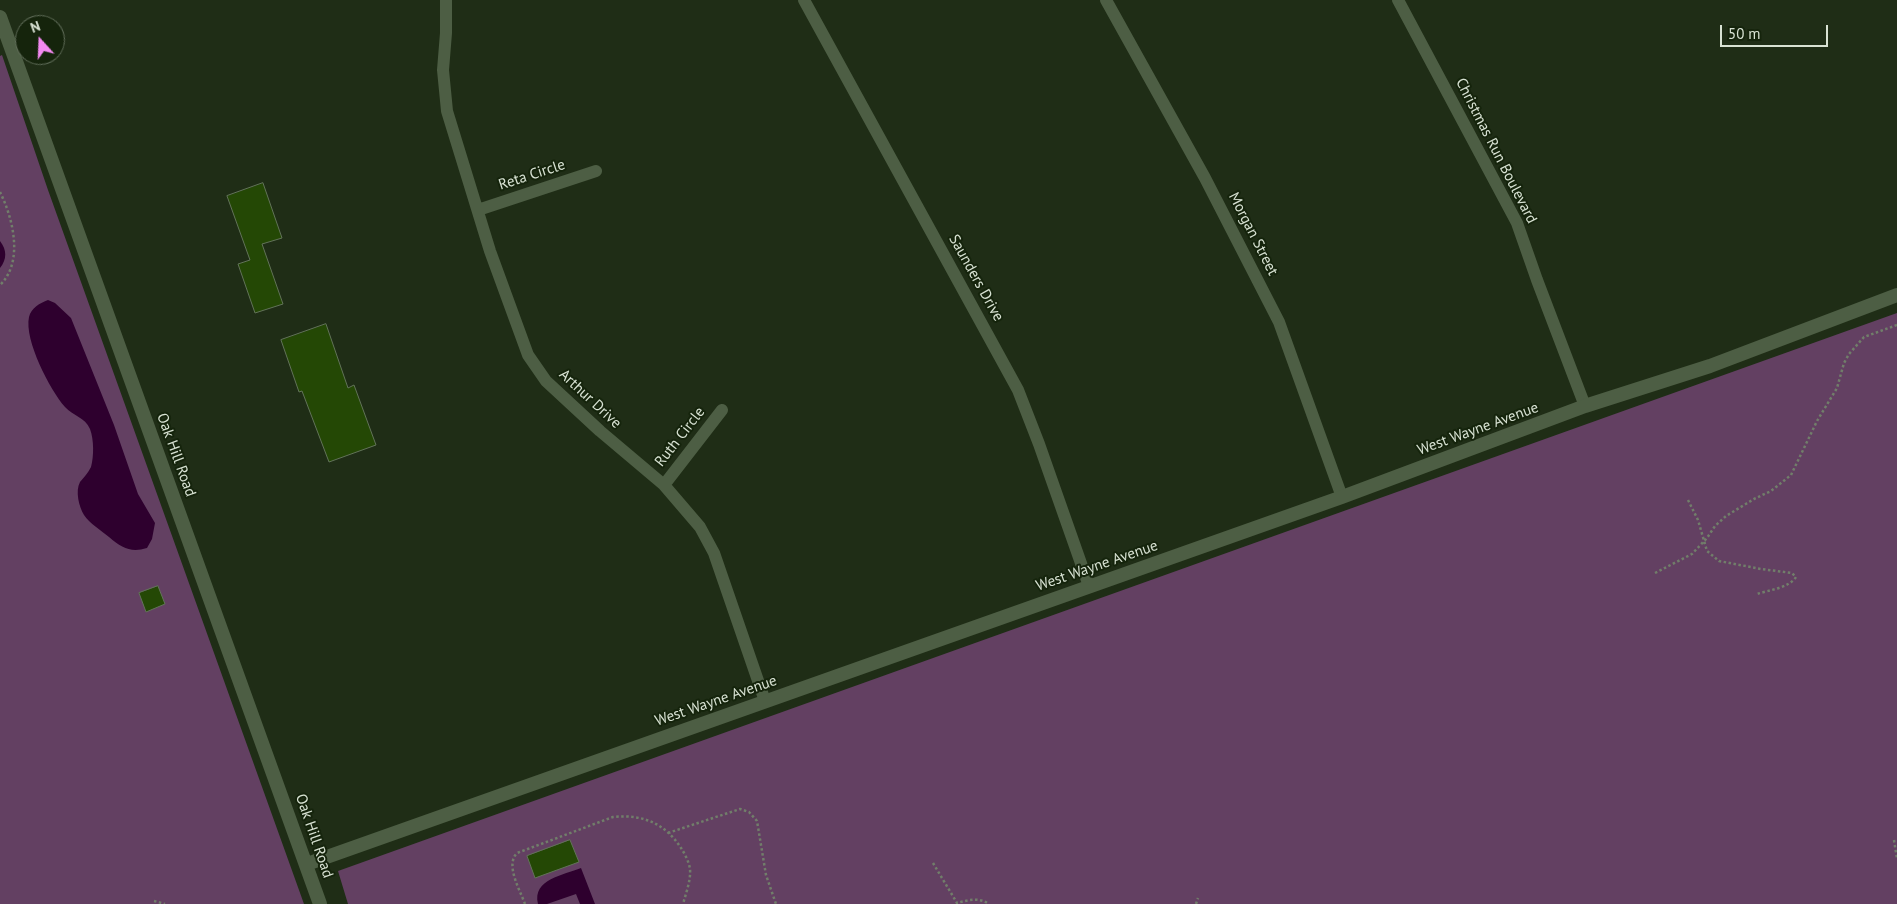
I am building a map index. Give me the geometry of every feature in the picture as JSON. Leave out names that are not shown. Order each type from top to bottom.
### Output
[{"type":"street","name":"Arthur Drive","points":[[446,0],[443,70],[446,112],[490,251],[528,355],[546,381],[600,431],[664,485],[700,527],[714,553],[765,701]]},
{"type":"street","name":"Saunders Drive","points":[[804,0],[1018,390],[1040,444],[1089,586]]},
{"type":"street","name":"Morgan Street","points":[[1106,0],[1205,178],[1279,322],[1342,497]]},
{"type":"street","name":"Christmas Run Boulevard","points":[[1398,0],[1517,223],[1585,406]]},
{"type":"street","name":"Oak Hill Road","points":[[0,17],[320,904]]},
{"type":"street","name":"Reta Circle","points":[[478,210],[596,171]]},
{"type":"street","name":"West Wayne Avenue","points":[[307,864],[1342,497],[1585,406],[1710,366],[1897,295]]},
{"type":"street","name":"Ruth Circle","points":[[664,485],[722,410]]},
{"type":"path","points":[[0,192],[10,220],[14,253],[10,273],[0,285]]},
{"type":"path","points":[[1655,573],[1692,554],[1715,526],[1726,516],[1754,498],[1771,491],[1791,475],[1817,421],[1837,388],[1844,363],[1849,354],[1864,337],[1897,325]]},
{"type":"path","points":[[1688,500],[1705,540],[1707,550],[1719,561],[1792,573],[1796,577],[1793,582],[1757,594]]},
{"type":"path","points":[[668,833],[740,809],[749,812],[757,821],[766,874],[776,904]]},
{"type":"path","points":[[525,904],[512,865],[513,857],[521,850],[613,817],[625,816],[647,819],[658,825],[668,833],[685,854],[690,870],[683,904]]},
{"type":"path","points":[[1894,840],[1897,859]]},
{"type":"path","points":[[934,863],[957,903],[972,900],[985,901],[989,904]]},
{"type":"path","points":[[1196,904],[1198,898]]},
{"type":"path","points":[[154,901],[165,904]]},
{"type":"shaded area","points":[[2,55],[48,190],[304,904],[0,904],[0,56]]},
{"type":"shaded area","points":[[0,241],[5,254],[0,268]]},
{"type":"shaded area","points":[[48,300],[55,303],[71,318],[114,425],[138,494],[155,523],[152,539],[147,548],[131,550],[118,544],[89,521],[81,508],[78,490],[80,482],[91,467],[93,458],[90,429],[82,419],[65,407],[52,389],[34,351],[28,327],[29,317],[34,308]]},
{"type":"shaded area","points":[[1897,313],[1897,904],[348,904],[338,871]]},
{"type":"shaded area","points":[[581,868],[595,904],[580,904],[576,894],[547,904],[538,904],[537,896],[544,883]]},
{"type":"building","points":[[263,183],[282,238],[262,244],[283,304],[255,313],[238,264],[250,260],[227,196]]},
{"type":"building","points":[[326,324],[348,388],[354,385],[376,445],[329,462],[302,391],[299,392],[281,340]]},
{"type":"building","points":[[158,586],[165,604],[146,612],[139,593]]},
{"type":"building","points":[[570,840],[579,862],[535,878],[527,856]]}]
